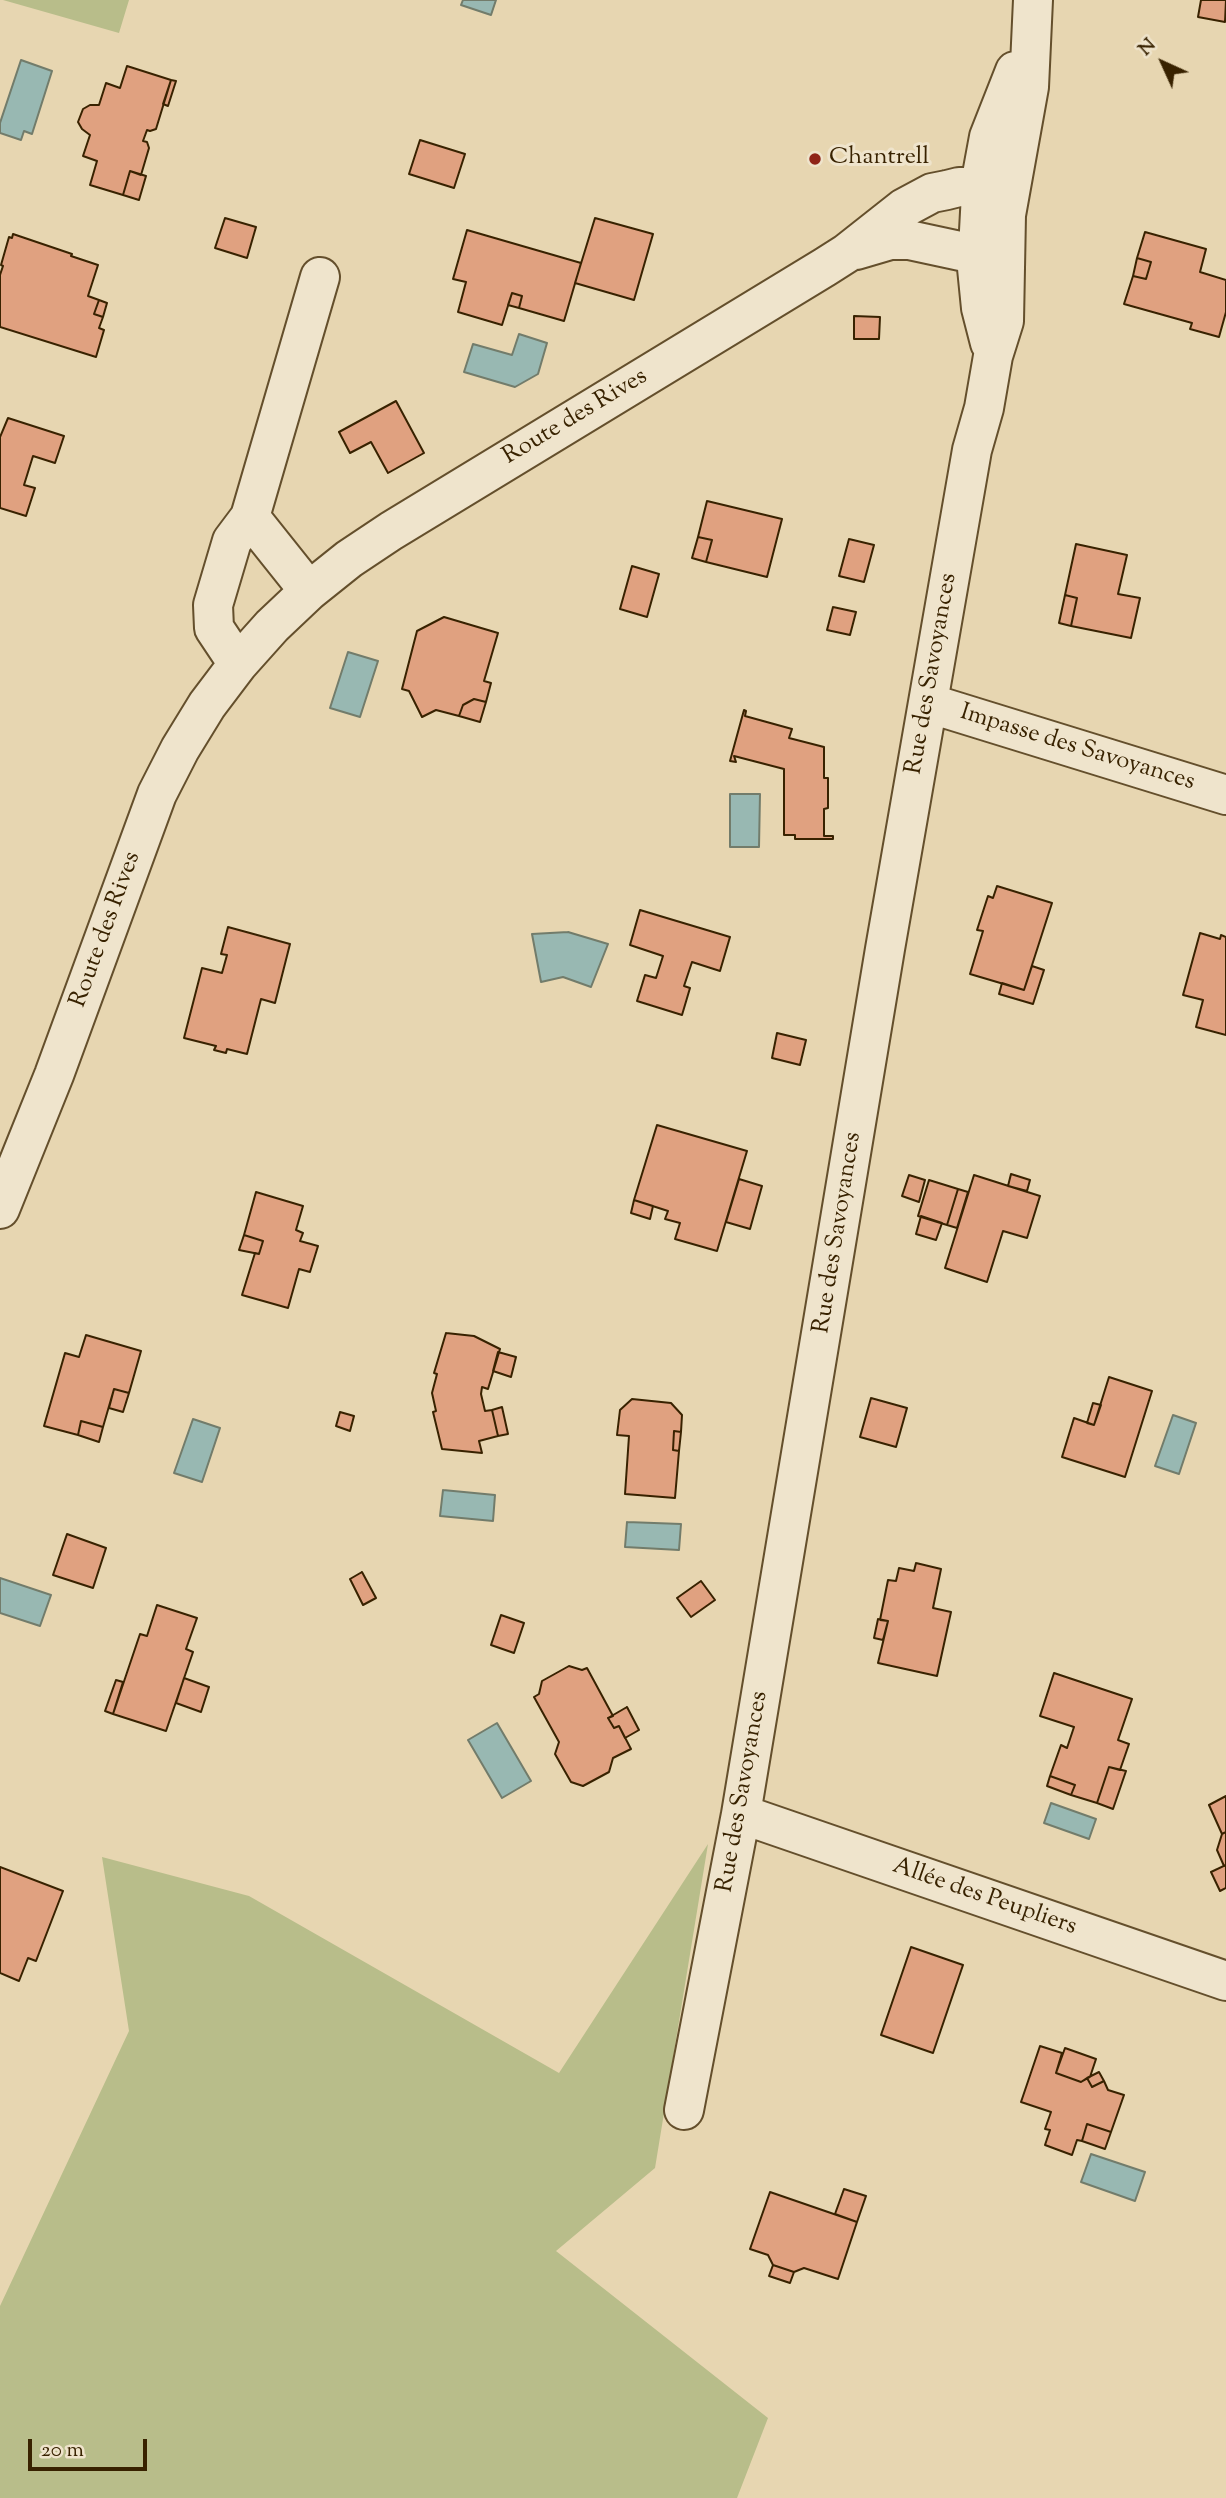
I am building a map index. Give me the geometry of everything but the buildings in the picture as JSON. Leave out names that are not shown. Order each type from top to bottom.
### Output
[{"type":"street","name":"Rue des Savoyances","points":[[684,2110],[741,1814],[972,450],[1006,312],[991,257],[1005,229],[995,187],[1029,87],[1032,17]]},
{"type":"street","name":"Route des Rives","points":[[0,1209],[54,1075],[158,794],[180,749],[207,705],[238,664],[272,626],[309,591],[349,559],[391,531],[848,253],[917,200],[947,190],[995,187]]},
{"type":"street","name":"Route des Rives","points":[[848,253],[873,244],[900,240],[919,241],[991,257]]},
{"type":"street","points":[[238,664],[214,628],[213,605],[232,541],[250,517],[320,277]]},
{"type":"street","points":[[250,517],[309,591]]},
{"type":"street","name":"Impasse des Savoyances","points":[[928,703],[1226,795]]},
{"type":"street","name":"Allée des Peupliers","points":[[741,1814],[1226,1981]]},
{"type":"green space","points":[[3,0],[129,0],[119,33]]},
{"type":"green space","points":[[708,1844],[655,2168],[556,2251],[768,2418],[737,2498],[0,2498],[0,2306],[129,2031],[102,1857],[249,1896],[559,2073]]},
{"type":"water","points":[[463,0],[496,0],[491,15],[461,5]]},
{"type":"water","points":[[21,60],[52,71],[32,134],[24,131],[21,140],[0,133],[0,123]]},
{"type":"water","points":[[519,334],[547,343],[538,374],[515,387],[464,372],[473,344],[512,355]]},
{"type":"water","points":[[348,652],[378,661],[360,717],[330,708]]},
{"type":"water","points":[[730,794],[760,794],[759,847],[730,847]]},
{"type":"water","points":[[568,932],[608,944],[591,987],[563,977],[541,982],[532,934]]},
{"type":"water","points":[[1173,1415],[1196,1423],[1179,1474],[1155,1466]]},
{"type":"water","points":[[193,1419],[220,1428],[202,1482],[174,1473]]},
{"type":"water","points":[[443,1490],[495,1495],[493,1521],[440,1516]]},
{"type":"water","points":[[627,1522],[681,1524],[679,1550],[625,1547]]},
{"type":"water","points":[[0,1578],[51,1595],[40,1626],[0,1613]]},
{"type":"water","points":[[497,1723],[531,1781],[502,1798],[468,1740]]},
{"type":"water","points":[[1051,1803],[1096,1819],[1089,1839],[1044,1823]]},
{"type":"water","points":[[1091,2154],[1145,2172],[1135,2201],[1081,2182]]},
{"type":"place","name":"Chantrell","points":[[815,159]]}]
